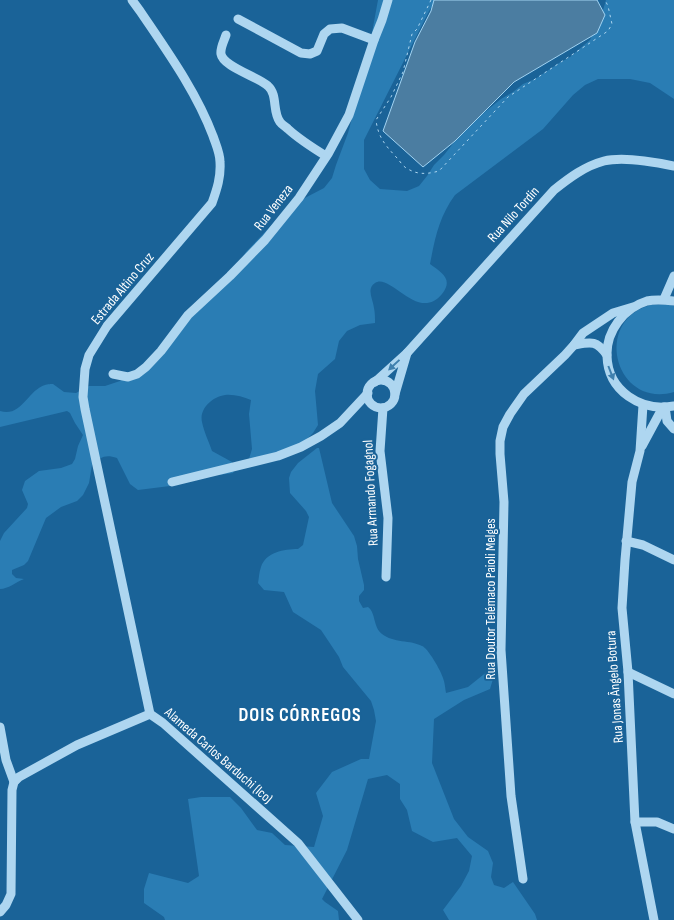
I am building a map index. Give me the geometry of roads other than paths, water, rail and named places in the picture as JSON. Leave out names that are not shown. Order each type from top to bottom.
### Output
[{"type":"street","name":"Estrada Altino Cruz","points":[[132,0],[194,95],[209,126],[220,159],[220,180],[212,203],[107,326],[89,355],[85,369],[83,397],[90,435],[150,714]]},
{"type":"street","name":"Rua Veneza","points":[[112,374],[128,377],[137,374],[146,367],[161,351],[188,314],[230,276],[265,240],[299,198],[349,115],[388,0]]},
{"type":"street","points":[[238,19],[301,53],[310,54],[317,51],[324,34],[330,28],[342,28],[374,40]]},
{"type":"street","points":[[226,35],[221,53],[223,60],[269,86],[273,94],[279,122],[301,140],[326,156]]},
{"type":"street","name":"Rua Nilo Tordin","points":[[375,382],[407,353],[554,190],[572,176],[606,160],[656,162],[674,166]]},
{"type":"street","points":[[674,276],[664,299],[674,301]]},
{"type":"street","name":"Rua Doutor Telémaco Paioli Melges","points":[[523,880],[511,796],[501,650],[504,502],[500,441],[510,414],[524,394],[574,345],[582,333],[613,313],[648,301],[664,299]]},
{"type":"street","points":[[634,307],[621,317],[612,330],[608,342],[607,356],[609,369],[614,381],[622,392],[633,400],[654,407],[667,407],[666,421],[674,429]]},
{"type":"street","points":[[574,345],[591,342],[601,348],[607,356]]},
{"type":"street","name":"Rua Nilo Tordin","points":[[395,394],[407,353]]},
{"type":"street","points":[[384,381],[388,383],[392,386],[395,394],[392,402],[383,408],[376,407],[369,402],[369,388],[375,382],[384,381]]},
{"type":"street","points":[[172,482],[278,456],[301,447],[340,423],[368,393]]},
{"type":"street","name":"Rua Jonas Ângelo Botura","points":[[643,404],[640,451],[632,482],[622,608],[628,672],[635,822],[654,920]]},
{"type":"street","name":"Rua Jonas Ângelo Botura","points":[[640,451],[667,407]]},
{"type":"street","name":"Rua Armando Fogagnol","points":[[383,408],[380,451],[388,518],[386,577]]},
{"type":"street","points":[[626,541],[643,545],[674,560]]},
{"type":"street","points":[[628,672],[674,694]]},
{"type":"street","name":"Alameda Carlos Barduchi (Ico)","points":[[14,782],[19,777],[76,745],[150,714],[163,722],[298,843],[358,920]]},
{"type":"street","points":[[0,727],[6,760],[14,782],[12,790],[11,894],[0,912]]},
{"type":"street","points":[[635,822],[657,822],[674,829]]},
{"type":"district","name":"DOIS CÓRREGOS","points":[[300,714]]}]
